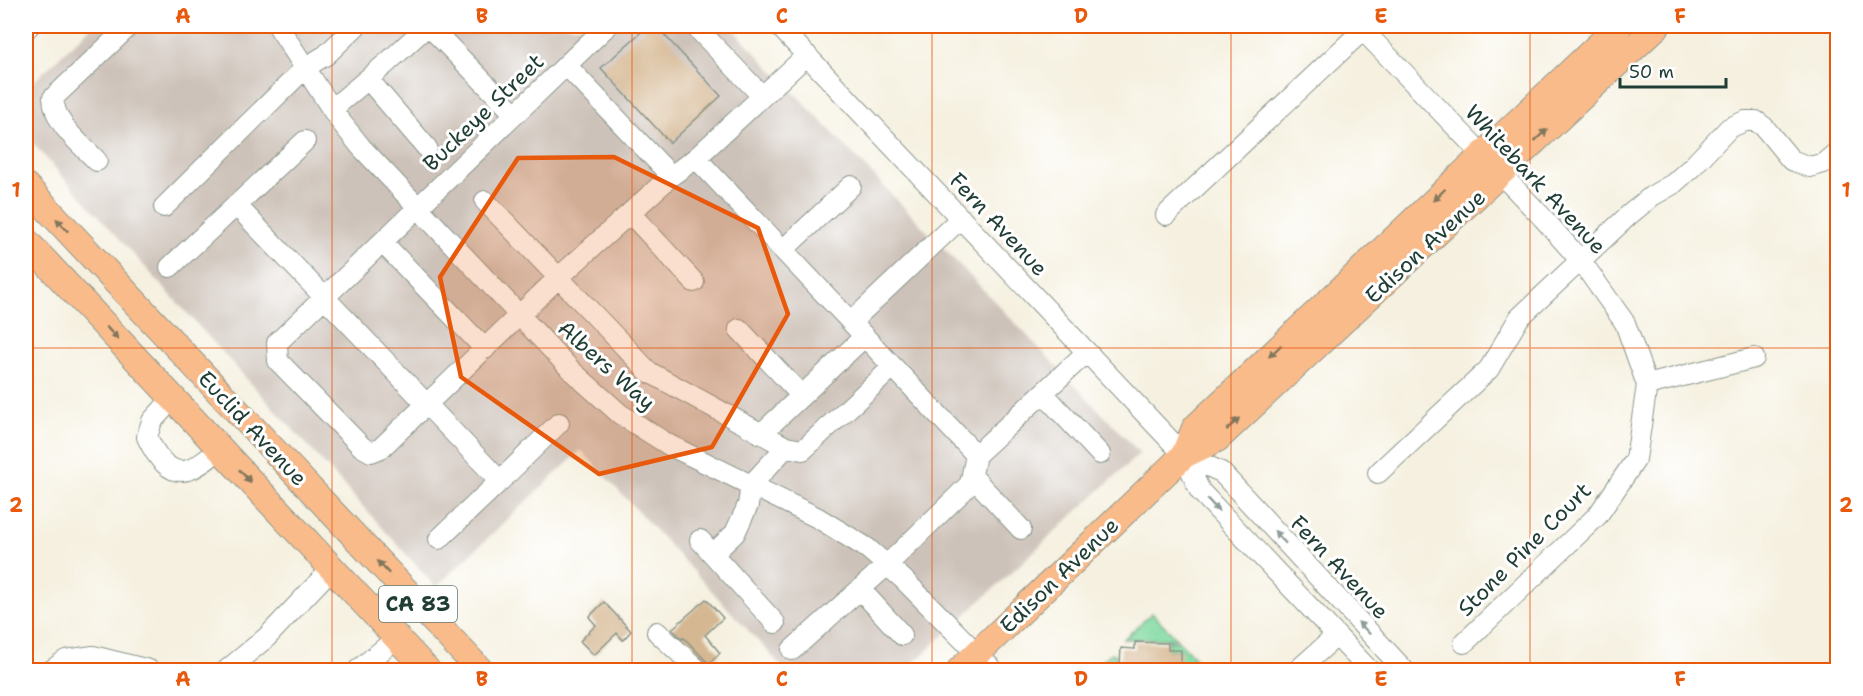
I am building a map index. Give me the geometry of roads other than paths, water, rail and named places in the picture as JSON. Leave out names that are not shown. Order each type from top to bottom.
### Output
[{"type":"main road","name":"Edison Avenue","points":[[1184,455],[1195,428],[1619,26]]},
{"type":"main road","name":"Edison Avenue","points":[[976,665],[1184,455],[1217,439],[1657,26]]},
{"type":"main road","name":"Euclid Avenue","points":[[26,186],[480,670]]},
{"type":"main road","name":"Euclid Avenue","points":[[26,241],[428,670]]},
{"type":"main road","points":[[72,291],[99,264]]},
{"type":"street","points":[[97,161],[58,121],[53,98],[129,26]]},
{"type":"street","name":"Albers Way","points":[[278,26],[334,113],[361,147],[573,372],[620,414],[669,445],[842,532],[867,548],[887,565],[976,665]]},
{"type":"street","points":[[164,207],[306,67],[327,55],[356,26]]},
{"type":"street","points":[[334,113],[368,79],[428,26],[515,114]]},
{"type":"street","name":"Buckeye Street","points":[[427,405],[381,448],[371,452],[362,447],[278,361],[277,343],[607,26]]},
{"type":"street","points":[[695,26],[762,96]]},
{"type":"street","name":"Fern Avenue","points":[[779,26],[1184,455],[1200,491],[1369,670]]},
{"type":"street","points":[[1166,215],[1361,28]]},
{"type":"street","name":"Whitebark Avenue","points":[[1361,28],[1581,261],[1625,323],[1647,385]]},
{"type":"street","points":[[427,405],[558,278],[671,176],[696,158],[807,55]]},
{"type":"street","points":[[566,65],[671,176]]},
{"type":"street","points":[[368,79],[427,148]]},
{"type":"street","points":[[1378,473],[1489,369],[1519,318],[1636,209],[1686,173],[1729,128],[1745,121],[1756,121],[1764,127],[1777,146],[1791,160],[1810,166],[1824,163],[1838,151]]},
{"type":"street","points":[[170,267],[305,141]]},
{"type":"street","points":[[696,158],[976,455]]},
{"type":"street","points":[[783,250],[851,186]]},
{"type":"street","points":[[485,201],[649,372],[786,447],[803,450],[893,367]]},
{"type":"street","points":[[236,205],[500,481]]},
{"type":"street","points":[[630,213],[694,282]]},
{"type":"street","points":[[850,322],[961,218]]},
{"type":"street","points":[[382,242],[485,349]]},
{"type":"street","points":[[739,329],[801,395]]},
{"type":"street","points":[[761,434],[864,337]]},
{"type":"street","points":[[792,650],[887,565],[970,484],[976,455],[1087,352]]},
{"type":"street","points":[[1647,385],[1754,358]]},
{"type":"street","name":"Stone Pine Court","points":[[1464,643],[1598,515],[1636,459],[1647,385]]},
{"type":"street","points":[[1043,393],[1100,454]]},
{"type":"street","points":[[172,398],[152,421],[147,437],[156,457],[174,469],[188,470],[220,449]]},
{"type":"street","points":[[439,539],[559,423]]},
{"type":"street","points":[[775,623],[707,547],[735,533],[748,506],[751,485],[786,447]]},
{"type":"street","name":"Fern Avenue","points":[[1184,455],[1221,472],[1404,670]]},
{"type":"street","points":[[972,476],[1021,529]]},
{"type":"street","points":[[227,670],[267,637],[332,568]]},
{"type":"street","points":[[860,589],[902,635]]},
{"type":"street","points":[[657,632],[698,670]]},
{"type":"street","points":[[1298,670],[1336,636]]},
{"type":"street","points":[[358,670],[397,638]]},
{"type":"street","points":[[52,670],[66,660],[93,656],[149,670]]}]
